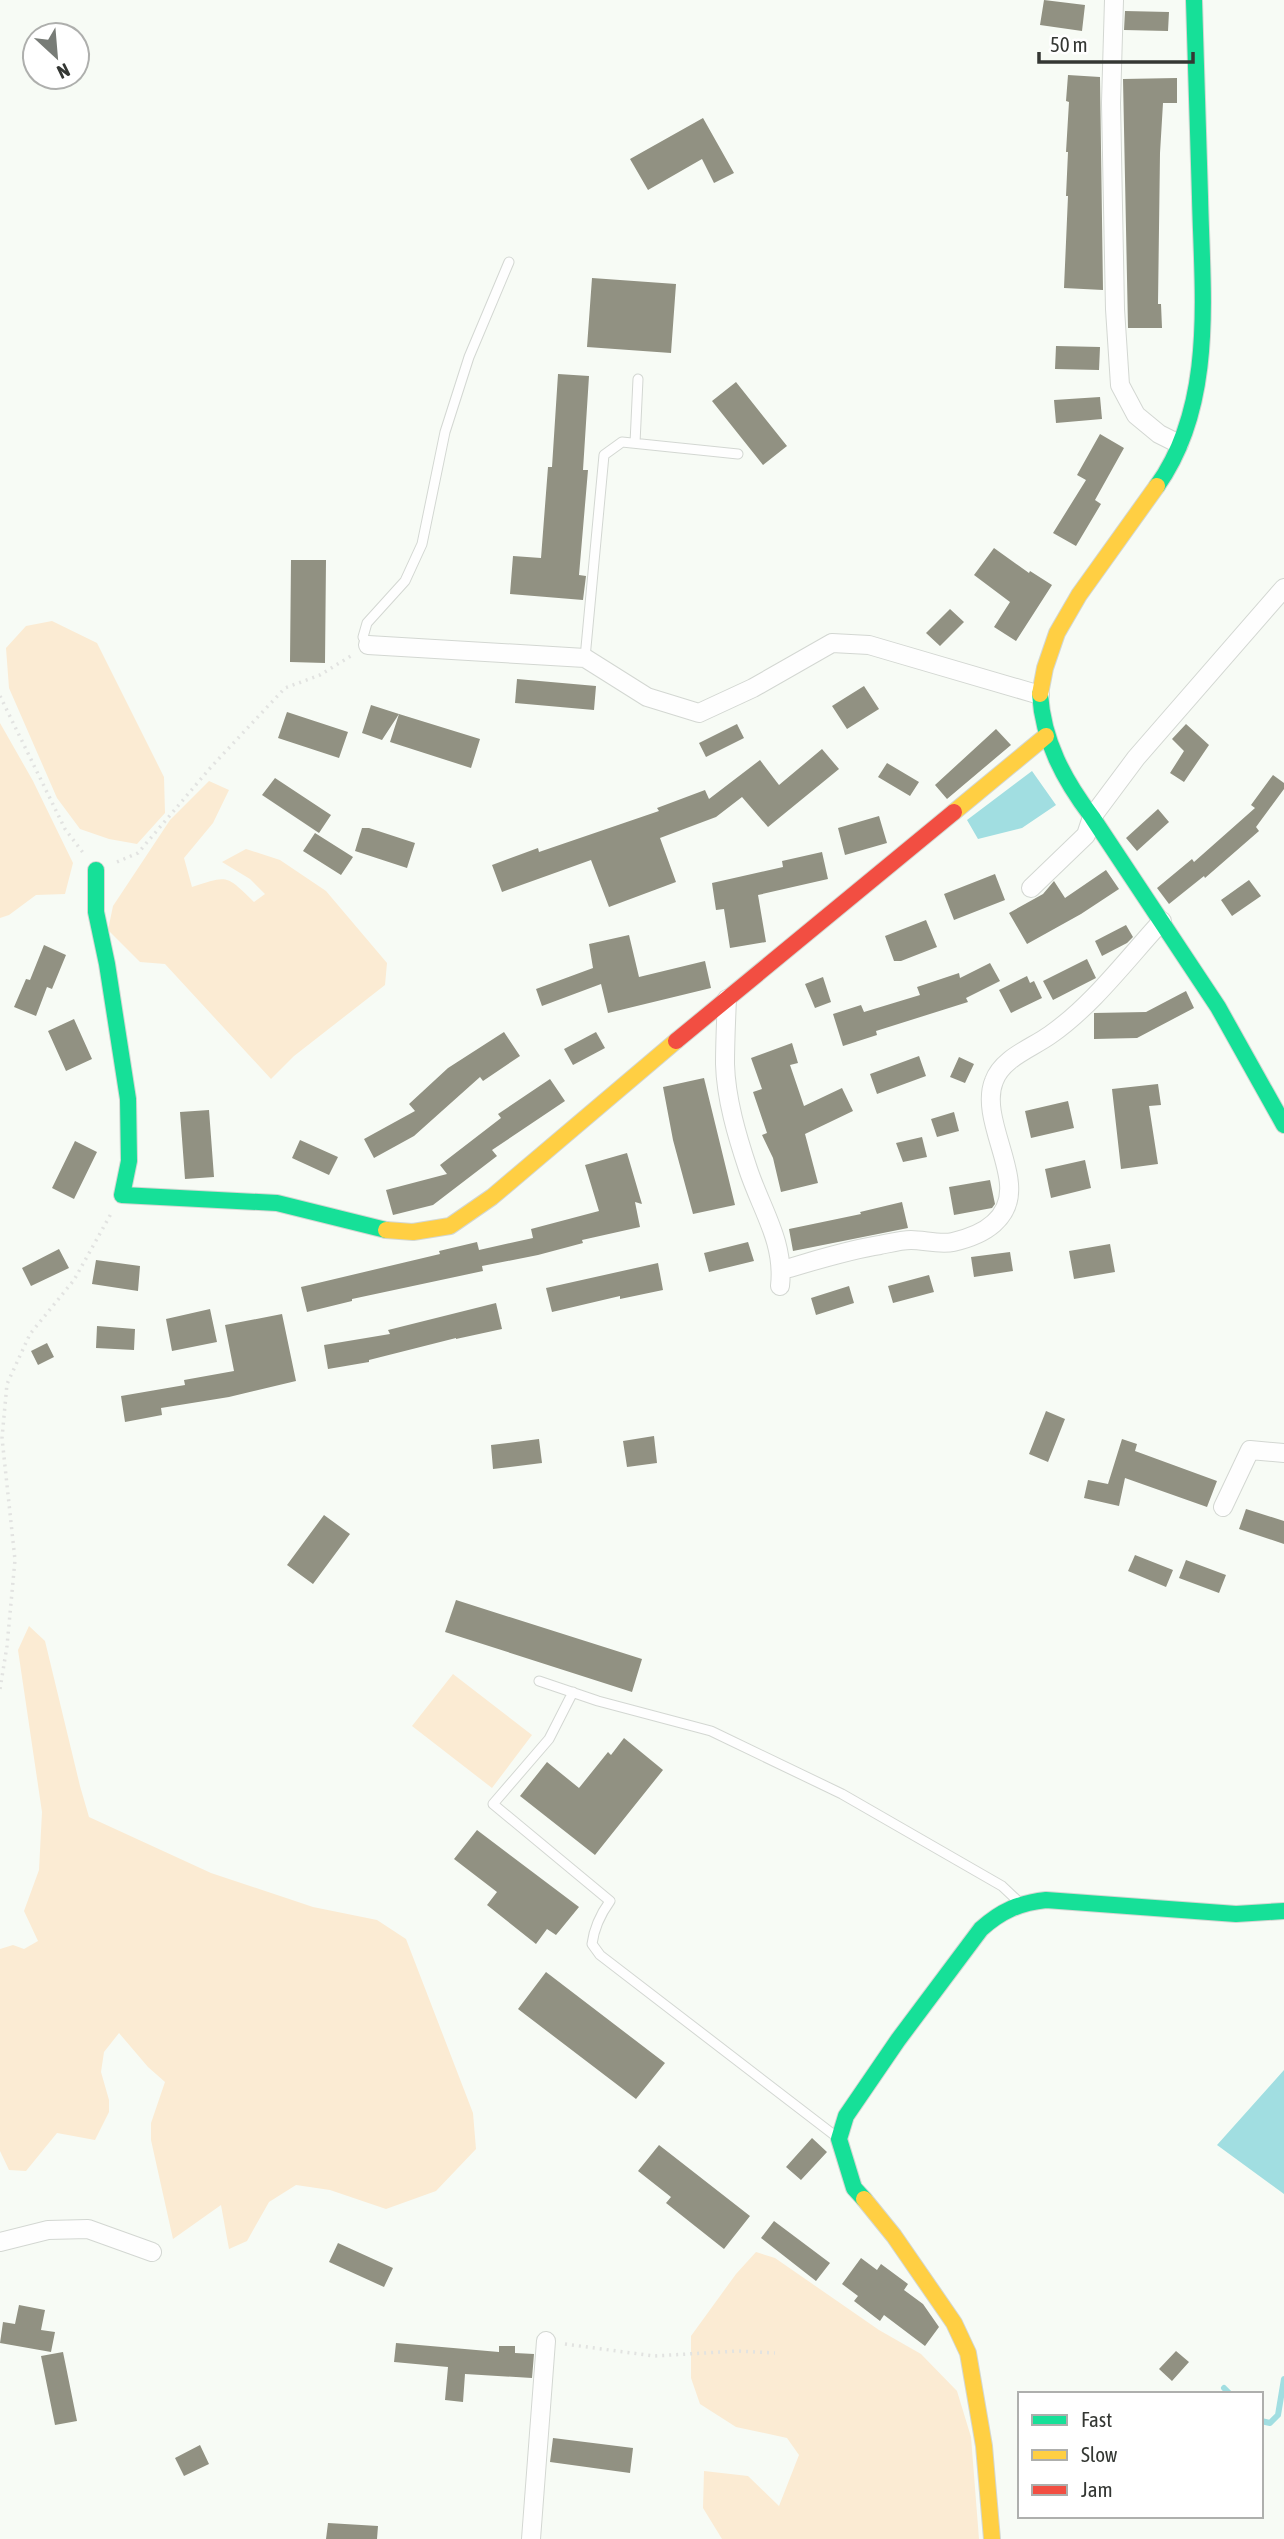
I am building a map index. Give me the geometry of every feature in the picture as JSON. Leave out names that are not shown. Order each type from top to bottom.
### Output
[{"type":"street","points":[[1114,0],[1111,117],[1115,309],[1120,385],[1136,415],[1159,435],[1179,444]]},
{"type":"street","points":[[1194,0],[1202,286],[1200,370],[1188,424],[1164,476],[1079,595],[1057,633],[1045,668],[1040,695],[1046,736],[1073,792],[1210,995],[1264,1084],[1284,1125]]},
{"type":"street","points":[[1031,888],[1086,835],[1092,817],[1136,758],[1284,588]]},
{"type":"street","points":[[368,645],[585,658],[647,697],[699,713],[753,688],[832,643],[869,645],[1040,695]]},
{"type":"street","points":[[96,870],[96,912],[128,1099],[129,1161],[122,1195],[277,1203],[380,1229],[413,1232],[450,1226],[492,1197],[1046,736]]},
{"type":"street","points":[[727,999],[725,1066],[729,1102],[748,1171],[774,1231],[781,1278],[875,1245],[910,1240],[951,1243],[983,1231],[1001,1219],[1009,1206],[1009,1184],[990,1103],[993,1083],[999,1071],[1019,1054],[1052,1034],[1087,1003],[1161,921]]},
{"type":"street","points":[[1223,1507],[1250,1450],[1284,1453]]},
{"type":"street","points":[[992,2539],[984,2446],[968,2353],[954,2323],[909,2258],[854,2188],[839,2139],[846,2116],[898,2040],[981,1929],[997,1914],[1021,1904],[1046,1900],[1236,1914],[1284,1911]]},
{"type":"street","points":[[0,2242],[48,2230],[88,2229],[152,2252]]},
{"type":"street","points":[[531,2539],[547,2341]]},
{"type":"lane","points":[[368,645],[363,637],[367,622],[405,581],[422,544],[445,432],[469,357],[509,262]]},
{"type":"lane","points":[[635,443],[638,379]]},
{"type":"lane","points":[[585,658],[604,455],[622,442],[738,454]]},
{"type":"lane","points":[[539,1681],[711,1731],[842,1794],[1002,1886],[1021,1904]]},
{"type":"lane","points":[[573,1692],[549,1739],[493,1804],[610,1901],[593,1933],[592,1944],[600,1955],[839,2139]]},
{"type":"path","points":[[0,696],[65,830],[96,870],[138,853],[211,767],[285,688],[320,675],[368,645]]},
{"type":"path","points":[[0,1689],[15,1560],[2,1438],[7,1384],[30,1334],[74,1280],[122,1195]]},
{"type":"path","points":[[547,2341],[654,2356],[738,2351],[775,2353]]},
{"type":"shaded area","points":[[52,621],[97,643],[164,777],[165,813],[137,844],[109,839],[80,829],[57,798],[9,688],[6,648],[26,626]]},
{"type":"shaded area","points":[[0,723],[33,781],[73,863],[65,894],[36,895],[9,915],[0,918]]},
{"type":"shaded area","points":[[209,781],[229,790],[213,823],[184,858],[192,887],[213,880],[226,880],[232,882],[254,902],[265,894],[250,879],[222,862],[246,849],[280,860],[326,891],[387,963],[385,985],[294,1056],[271,1079],[165,964],[140,962],[108,930],[113,906],[170,820]]},
{"type":"shaded area","points":[[29,1626],[45,1641],[89,1817],[211,1873],[313,1907],[377,1920],[406,1939],[473,2113],[476,2149],[436,2191],[386,2209],[330,2190],[296,2185],[269,2202],[247,2241],[229,2249],[221,2205],[173,2239],[151,2140],[151,2123],[165,2082],[148,2067],[119,2033],[104,2052],[101,2072],[109,2100],[109,2112],[95,2140],[57,2133],[26,2171],[9,2170],[0,2151],[0,1949],[13,1945],[24,1949],[38,1941],[24,1911],[39,1870],[42,1812],[18,1650]]},
{"type":"shaded area","points":[[453,1674],[532,1735],[492,1788],[412,1726]]},
{"type":"shaded area","points":[[756,2252],[775,2258],[879,2330],[921,2354],[957,2391],[971,2437],[979,2539],[722,2539],[703,2508],[704,2471],[748,2476],[779,2506],[799,2455],[787,2438],[736,2427],[700,2404],[691,2378],[691,2336],[736,2274]]},
{"type":"water","points":[[1032,771],[1056,805],[1022,828],[978,839],[967,820]]},
{"type":"water","points":[[1284,2070],[1284,2194],[1217,2145]]},
{"type":"building","points":[[1044,0],[1085,5],[1082,31],[1040,25]]},
{"type":"building","points":[[1125,11],[1169,12],[1168,31],[1124,30]]},
{"type":"building","points":[[1068,75],[1100,77],[1103,290],[1064,288],[1068,196]]},
{"type":"building","points":[[1177,78],[1177,103],[1163,103],[1160,153],[1158,304],[1161,304],[1162,328],[1128,328],[1123,79]]},
{"type":"building","points":[[703,118],[734,173],[714,183],[702,159],[648,190],[630,159]]},
{"type":"building","points":[[592,278],[676,284],[671,353],[587,347]]},
{"type":"building","points":[[1056,346],[1100,347],[1099,370],[1055,369]]},
{"type":"building","points":[[558,374],[589,376],[583,470],[588,470],[579,575],[586,576],[583,600],[510,594],[513,556],[541,558],[548,467],[552,467]]},
{"type":"building","points":[[736,382],[787,446],[763,465],[712,401]]},
{"type":"building","points":[[1100,397],[1102,419],[1056,423],[1054,400]]},
{"type":"building","points":[[1100,434],[1124,448],[1095,500],[1101,504],[1076,546],[1053,533],[1086,480],[1077,475]]},
{"type":"building","points":[[994,548],[1029,573],[1030,571],[1052,585],[1016,641],[994,627],[1010,602],[974,575]]},
{"type":"building","points":[[291,560],[326,560],[325,663],[290,662]]},
{"type":"building","points":[[950,609],[964,622],[940,646],[926,633]]},
{"type":"building","points":[[517,679],[596,686],[594,710],[515,703]]},
{"type":"building","points":[[864,686],[879,709],[847,729],[832,706]]},
{"type":"building","points":[[371,705],[399,714],[382,740],[362,733]]},
{"type":"building","points":[[287,712],[348,732],[339,758],[278,738]]},
{"type":"building","points":[[399,714],[480,739],[471,768],[390,742]]},
{"type":"building","points":[[737,724],[744,738],[706,757],[699,743]]},
{"type":"building","points":[[1186,724],[1209,745],[1184,782],[1170,773],[1184,751],[1172,739]]},
{"type":"building","points":[[996,729],[1011,745],[947,799],[935,785]]},
{"type":"building","points":[[822,749],[839,769],[768,827],[742,797],[716,817],[660,838],[676,882],[609,907],[591,860],[502,892],[492,865],[659,811],[657,808],[705,790],[709,799],[760,760],[779,785]]},
{"type":"building","points":[[887,763],[919,782],[910,796],[878,777]]},
{"type":"building","points":[[1273,775],[1284,783],[1284,789],[1256,827],[1259,831],[1205,878],[1204,876],[1169,904],[1157,888],[1192,859],[1194,862],[1255,808],[1251,805]]},
{"type":"building","points":[[275,778],[331,815],[319,833],[262,795]]},
{"type":"building","points":[[1158,809],[1169,822],[1137,851],[1126,838]]},
{"type":"building","points":[[879,816],[887,843],[845,855],[838,828]]},
{"type":"building","points":[[362,828],[415,843],[407,868],[355,851]]},
{"type":"building","points":[[315,833],[353,857],[341,875],[303,851]]},
{"type":"building","points":[[822,852],[828,879],[758,895],[766,942],[730,948],[724,909],[716,910],[712,883],[783,867],[782,861]]},
{"type":"building","points":[[1106,870],[1119,889],[1027,944],[1009,913],[1043,894],[1054,881],[1065,898]]},
{"type":"building","points":[[995,874],[1005,900],[954,920],[944,894]]},
{"type":"building","points":[[1249,880],[1261,896],[1232,916],[1221,900]]},
{"type":"building","points":[[926,920],[937,947],[901,961],[894,961],[885,936]]},
{"type":"building","points":[[1126,925],[1133,937],[1102,956],[1095,941]]},
{"type":"building","points":[[629,935],[639,977],[705,961],[711,988],[608,1013],[601,984],[542,1006],[536,989],[593,968],[589,944]]},
{"type":"building","points":[[44,945],[66,955],[52,989],[47,987],[36,1016],[14,1007],[26,979],[30,980]]},
{"type":"building","points":[[1087,959],[1096,978],[1053,1000],[1043,981]]},
{"type":"building","points":[[990,963],[1000,981],[966,998],[968,1002],[876,1031],[877,1035],[843,1046],[833,1014],[861,1005],[864,1012],[920,995],[917,987],[959,973],[960,978]]},
{"type":"building","points":[[1027,976],[1030,983],[1034,981],[1042,998],[1011,1013],[999,990]]},
{"type":"building","points":[[823,977],[831,1002],[815,1008],[805,984]]},
{"type":"building","points":[[1186,991],[1194,1008],[1137,1038],[1094,1039],[1094,1013],[1146,1012]]},
{"type":"building","points":[[74,1019],[92,1059],[66,1071],[48,1031]]},
{"type":"building","points":[[504,1032],[520,1056],[483,1081],[480,1077],[414,1136],[374,1158],[364,1139],[415,1111],[409,1104],[448,1068]]},
{"type":"building","points":[[596,1032],[605,1048],[573,1065],[564,1049]]},
{"type":"building","points":[[792,1043],[798,1063],[790,1065],[804,1106],[842,1088],[853,1111],[805,1134],[818,1183],[781,1192],[773,1158],[762,1135],[767,1133],[753,1092],[762,1089],[751,1058]]},
{"type":"building","points":[[919,1056],[926,1076],[877,1094],[870,1074]]},
{"type":"building","points":[[959,1057],[974,1064],[965,1083],[950,1077]]},
{"type":"building","points":[[704,1078],[735,1205],[693,1214],[673,1140],[663,1087]]},
{"type":"building","points":[[550,1079],[565,1101],[492,1150],[497,1156],[433,1205],[393,1215],[386,1190],[447,1174],[440,1165],[501,1118],[498,1114]]},
{"type":"building","points":[[1158,1084],[1161,1105],[1149,1106],[1158,1164],[1121,1169],[1112,1089]]},
{"type":"building","points":[[1068,1101],[1074,1128],[1031,1138],[1025,1111]]},
{"type":"building","points":[[209,1110],[214,1177],[185,1179],[180,1112]]},
{"type":"building","points":[[954,1112],[959,1131],[937,1137],[931,1119]]},
{"type":"building","points":[[922,1137],[927,1157],[903,1162],[896,1143]]},
{"type":"building","points":[[300,1140],[338,1157],[329,1175],[292,1158]]},
{"type":"building","points":[[75,1141],[97,1152],[74,1199],[52,1188]]},
{"type":"building","points":[[627,1153],[642,1204],[635,1202],[640,1227],[582,1240],[583,1243],[538,1255],[482,1266],[483,1271],[352,1299],[307,1312],[301,1287],[440,1254],[439,1251],[477,1242],[479,1250],[533,1238],[531,1229],[599,1211],[585,1165]]},
{"type":"building","points":[[1085,1160],[1091,1188],[1051,1198],[1045,1169]]},
{"type":"building","points":[[990,1180],[995,1204],[992,1208],[954,1215],[949,1187]]},
{"type":"building","points":[[902,1202],[908,1228],[793,1251],[789,1229],[861,1214],[860,1212]]},
{"type":"building","points":[[748,1242],[754,1261],[709,1272],[704,1253]]},
{"type":"building","points":[[1110,1244],[1115,1272],[1074,1279],[1069,1251]]},
{"type":"building","points":[[59,1249],[69,1268],[31,1286],[22,1268]]},
{"type":"building","points":[[1010,1252],[1013,1271],[974,1277],[971,1257]]},
{"type":"building","points":[[96,1260],[140,1266],[138,1291],[92,1284]]},
{"type":"building","points":[[658,1263],[663,1290],[620,1299],[620,1296],[552,1312],[546,1288]]},
{"type":"building","points":[[929,1275],[934,1292],[893,1303],[888,1286]]},
{"type":"building","points":[[849,1286],[854,1303],[816,1315],[811,1298]]},
{"type":"building","points":[[496,1303],[502,1329],[456,1338],[369,1362],[328,1369],[324,1345],[390,1334],[388,1330]]},
{"type":"building","points":[[210,1309],[217,1342],[172,1351],[166,1319]]},
{"type":"building","points":[[282,1314],[296,1381],[229,1397],[161,1408],[162,1415],[125,1422],[121,1396],[185,1385],[184,1380],[234,1371],[225,1325]]},
{"type":"building","points":[[97,1326],[135,1329],[134,1350],[96,1348]]},
{"type":"building","points":[[47,1343],[54,1357],[38,1365],[31,1351]]},
{"type":"building","points":[[1046,1411],[1065,1419],[1048,1462],[1029,1454]]},
{"type":"building","points":[[654,1436],[657,1463],[627,1467],[623,1441]]},
{"type":"building","points":[[539,1439],[542,1463],[493,1469],[491,1445]]},
{"type":"building","points":[[1122,1439],[1137,1444],[1135,1451],[1217,1481],[1207,1507],[1125,1478],[1119,1506],[1084,1498],[1088,1480],[1108,1484]]},
{"type":"building","points":[[1246,1509],[1284,1521],[1284,1544],[1239,1529]]},
{"type":"building","points":[[324,1515],[350,1534],[313,1584],[287,1565]]},
{"type":"building","points":[[1135,1555],[1173,1570],[1166,1587],[1128,1571]]},
{"type":"building","points":[[1186,1560],[1226,1575],[1219,1593],[1179,1578]]},
{"type":"building","points":[[456,1600],[642,1659],[632,1692],[445,1632]]},
{"type":"building","points":[[624,1738],[663,1770],[595,1855],[520,1796],[547,1762],[579,1788],[608,1752],[611,1755]]},
{"type":"building","points":[[477,1830],[579,1907],[556,1935],[547,1929],[536,1944],[487,1905],[497,1892],[454,1859]]},
{"type":"building","points":[[546,1972],[665,2063],[636,2099],[518,2009]]},
{"type":"building","points":[[812,2138],[827,2152],[801,2180],[786,2167]]},
{"type":"building","points":[[659,2145],[750,2216],[724,2249],[666,2203],[671,2197],[638,2171]]},
{"type":"building","points":[[774,2221],[830,2263],[816,2281],[761,2238]]},
{"type":"building","points":[[338,2243],[393,2268],[384,2287],[329,2262]]},
{"type":"building","points":[[861,2258],[877,2270],[881,2264],[908,2284],[904,2290],[923,2304],[939,2327],[925,2346],[884,2315],[880,2321],[854,2301],[858,2296],[842,2284]]},
{"type":"building","points":[[19,2305],[45,2310],[41,2330],[55,2332],[51,2352],[0,2343],[3,2322],[15,2324]]},
{"type":"building","points":[[396,2343],[499,2352],[499,2346],[515,2346],[515,2353],[534,2354],[532,2378],[465,2374],[463,2402],[445,2400],[448,2367],[394,2362]]},
{"type":"building","points":[[1176,2351],[1189,2362],[1172,2381],[1159,2369]]},
{"type":"building","points":[[63,2352],[77,2421],[55,2425],[41,2356]]},
{"type":"building","points":[[553,2438],[633,2448],[630,2473],[550,2462]]},
{"type":"building","points":[[200,2445],[209,2464],[184,2476],[175,2458]]},
{"type":"building","points":[[328,2523],[378,2526],[377,2539],[326,2539]]},
{"type":"waterway","points":[[1263,2421],[1270,2423],[1278,2415],[1284,2379]]},
{"type":"waterway","points":[[1224,2388],[1228,2392]]},
{"type":"traffic: fast","points":[[1157,486],[1176,454],[1189,419],[1201,346],[1203,309],[1194,0]]},
{"type":"traffic: fast","points":[[1040,694],[1045,728],[1064,774],[1218,1007],[1284,1125]]},
{"type":"traffic: fast","points":[[96,870],[96,912],[128,1099],[129,1161],[122,1195],[277,1203],[386,1230]]},
{"type":"traffic: fast","points":[[864,2199],[854,2188],[839,2139],[846,2116],[898,2040],[981,1929],[996,1917],[1027,1903],[1046,1900],[1236,1914],[1284,1911]]},
{"type":"traffic: slow","points":[[1040,694],[1045,668],[1057,633],[1079,595],[1157,486]]},
{"type":"traffic: slow","points":[[954,812],[1046,736]]},
{"type":"traffic: slow","points":[[386,1230],[413,1232],[450,1226],[492,1197],[676,1041]]},
{"type":"traffic: slow","points":[[864,2199],[894,2236],[954,2323],[968,2353],[984,2446],[992,2539]]},
{"type":"traffic: jam","points":[[676,1041],[954,812]]}]
